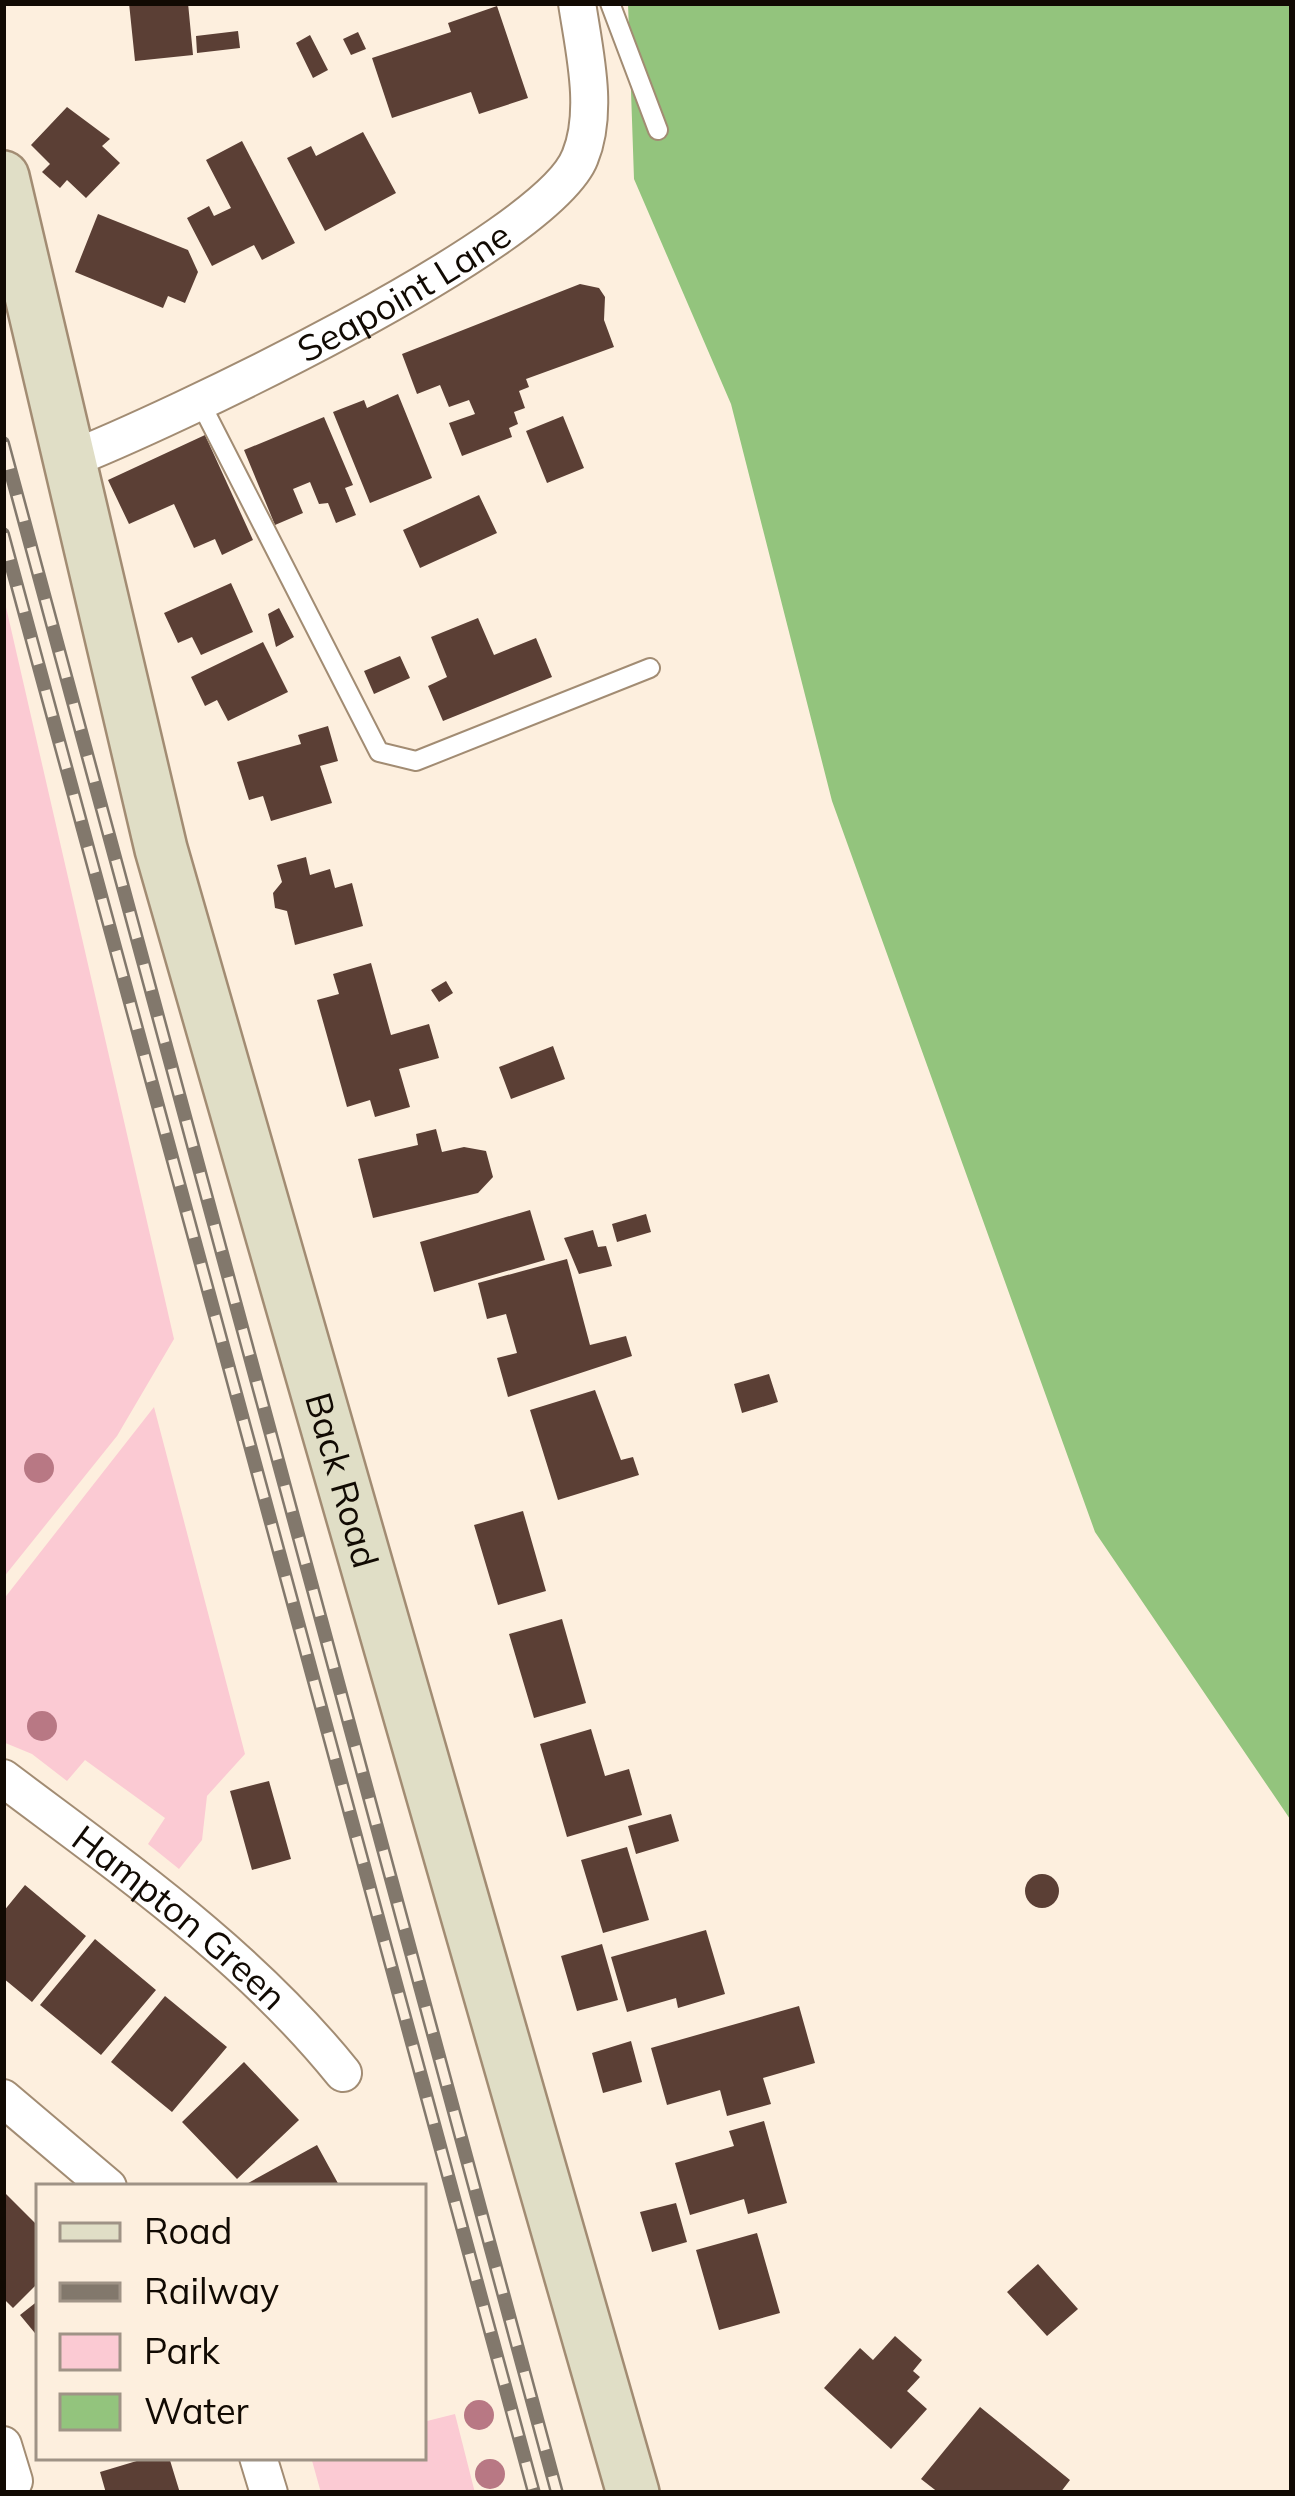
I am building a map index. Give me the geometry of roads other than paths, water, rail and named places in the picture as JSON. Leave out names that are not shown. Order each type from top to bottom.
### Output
[{"type":"street","name":"Seapoint Lane","points":[[66,461],[391,306],[557,190],[580,158],[590,113],[577,3]]},
{"type":"street","name":"Back Road","points":[[3,177],[66,461],[161,849],[633,2493]]},
{"type":"street","name":"Hampton Green","points":[[3,1778],[205,1930],[298,2017],[343,2073]]},
{"type":"street","points":[[9,2116],[103,2184]]},
{"type":"street","points":[[3,2445],[14,2481]]},
{"type":"street","points":[[259,2460],[269,2493]]},
{"type":"lane","points":[[610,3],[658,130]]},
{"type":"lane","points":[[199,400],[379,752],[416,761],[650,668]]},
{"type":"water","points":[[628,3],[1292,3],[1292,1822],[1095,1532],[832,801],[731,404],[634,179]]},
{"type":"railway","points":[[3,443],[557,2493]]},
{"type":"railway","points":[[3,534],[534,2493]]}]
